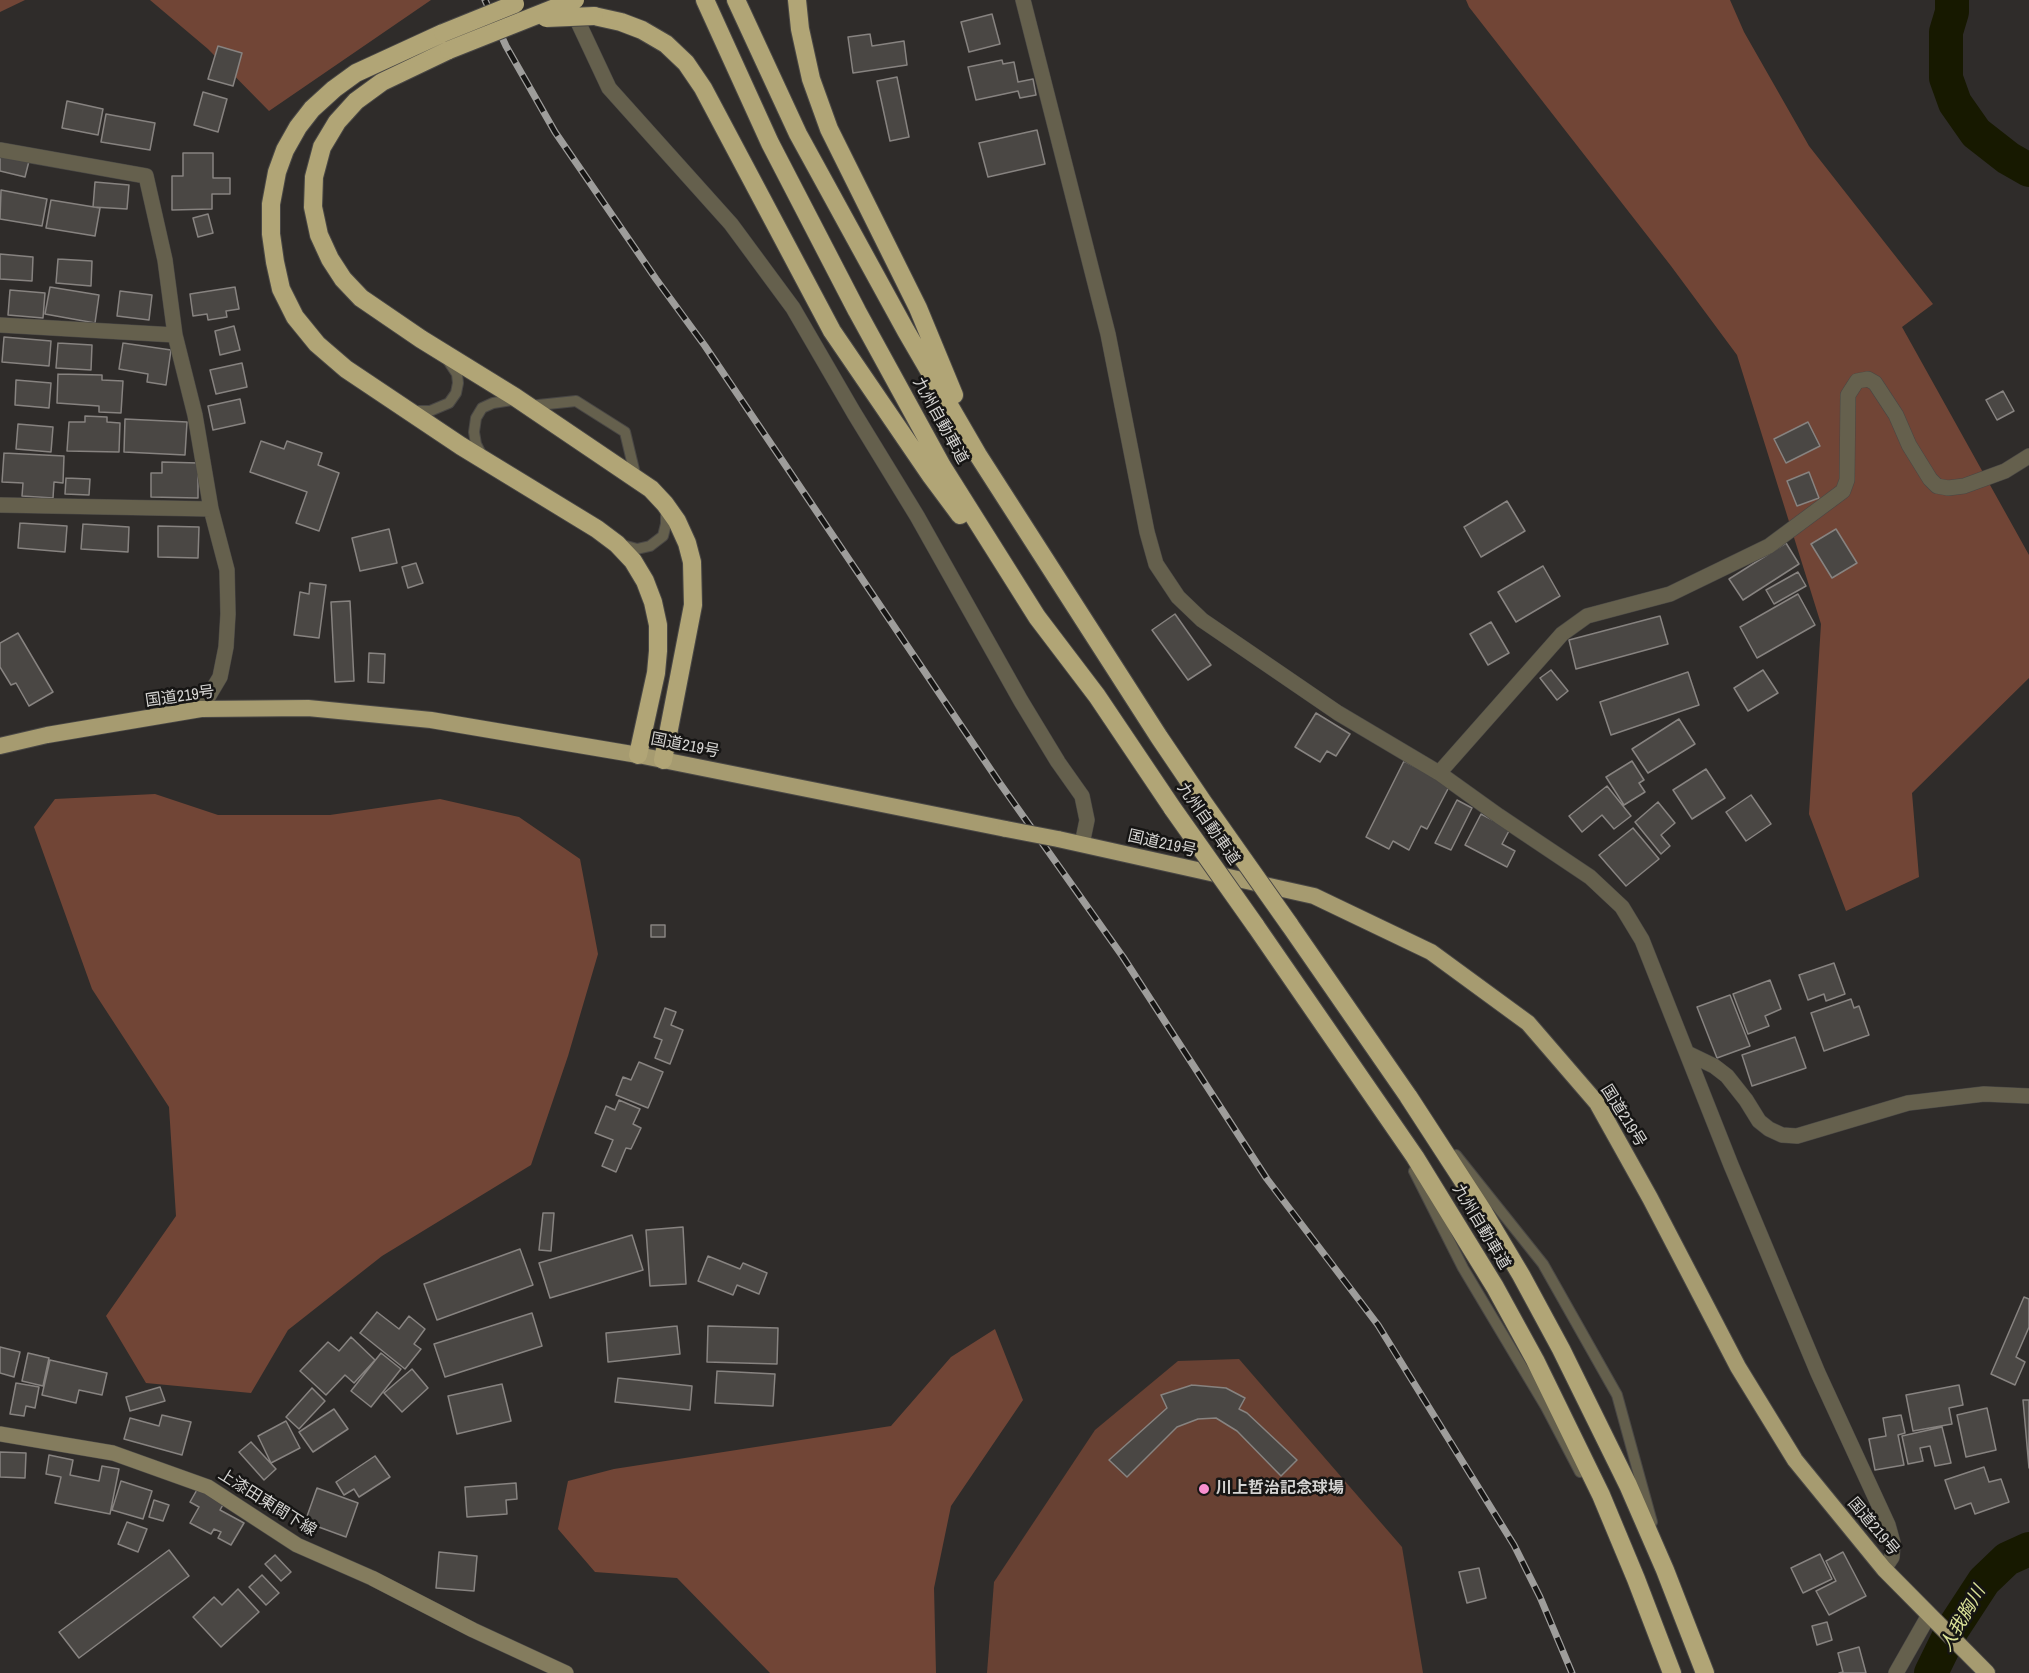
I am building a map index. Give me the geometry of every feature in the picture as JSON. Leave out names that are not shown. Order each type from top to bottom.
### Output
[{"type":"highway","points":[[575,0],[529,19],[446,41],[356,73],[334,89],[312,109],[285,150],[277,172],[271,204],[271,234],[281,289],[295,317],[317,344],[346,369],[597,529],[617,544],[633,561],[645,581],[658,625],[656,673],[638,755]]},
{"type":"highway","name":"九州自動車道","points":[[705,0],[770,143],[857,311],[942,466],[1037,616],[1097,696],[1384,1111],[1495,1287],[1591,1474],[1636,1579],[1672,1673]]},
{"type":"highway","name":"九州自動車道","points":[[736,0],[798,134],[906,331],[978,455],[1159,737],[1408,1096],[1484,1214],[1561,1348],[1628,1485],[1665,1570],[1705,1673]]},
{"type":"highway","points":[[797,0],[800,29],[811,79],[829,129],[918,309],[978,455]]},
{"type":"highway","points":[[520,1],[446,41],[382,81],[356,101],[337,122],[322,147],[314,177],[313,207],[319,235],[330,259],[343,279],[361,298],[382,314],[524,403],[651,489],[677,521],[687,543],[692,562],[693,604],[663,760]]},
{"type":"highway","points":[[529,19],[594,16],[621,22],[642,30],[666,44],[686,63],[703,87],[832,331],[931,476],[1037,616]]},
{"type":"highway","name":"国道219号","points":[[0,746],[47,735],[201,709],[308,708],[419,719],[638,755],[1082,844],[1314,896],[1431,952],[1528,1023],[1597,1103],[1666,1228],[1738,1367],[1795,1460],[1884,1569],[1986,1673]]},
{"type":"main road","name":"上漆田東間下線","points":[[0,1434],[113,1453],[208,1486],[297,1545],[372,1578],[473,1630],[566,1673]]},
{"type":"street","points":[[568,0],[609,88],[731,224],[793,308],[854,413],[918,516],[1021,701],[1058,762],[1082,796],[1087,820],[1082,844]]},
{"type":"street","points":[[1023,0],[1108,334],[1147,532],[1156,564],[1178,597],[1202,620],[1338,713],[1439,773],[1590,877],[1622,907],[1642,940],[1731,1165],[1818,1373],[1888,1525],[1893,1543],[1892,1557],[1884,1569]]},
{"type":"street","points":[[0,150],[146,176],[165,260],[175,335],[195,415],[211,509],[227,570],[226,647],[220,677],[201,709]]},
{"type":"street","points":[[0,325],[175,335]]},
{"type":"street","points":[[1439,773],[1562,634],[1587,616],[1670,594],[1769,546],[1843,491],[1847,480],[1848,395],[1857,381],[1868,379],[1875,383],[1896,415],[1909,445],[1930,479],[1937,486],[1948,488],[1964,486],[2005,471],[2029,456]]},
{"type":"street","points":[[0,505],[211,509]]},
{"type":"street","points":[[1687,1053],[1714,1066],[1727,1077],[1746,1100],[1759,1121],[1782,1135],[1797,1136],[1908,1103],[1984,1094],[2029,1096]]},
{"type":"street","points":[[1896,1673],[1929,1615]]},
{"type":"lane","points":[[410,411],[430,411],[440,408],[449,403],[456,393],[457,374],[444,353]]},
{"type":"lane","points":[[484,459],[476,444],[474,432],[476,418],[482,408],[493,403],[576,401],[625,432],[636,479]]},
{"type":"lane","points":[[617,544],[637,549],[650,546],[663,536],[666,524],[665,504]]},
{"type":"lane","points":[[1408,1096],[1543,1264],[1617,1395],[1665,1570]]},
{"type":"shaded area","points":[[0,0],[25,0],[0,12]]},
{"type":"shaded area","points":[[150,0],[431,0],[269,111],[208,49]]},
{"type":"shaded area","points":[[1466,0],[1730,0],[1744,32],[1809,146],[1933,304],[1902,327],[2029,555],[2029,678],[1912,793],[1919,877],[1846,911],[1809,814],[1821,624],[1737,355],[1671,266],[1469,7]]},
{"type":"shaded area","points":[[155,794],[218,815],[330,815],[440,799],[519,817],[580,859],[598,954],[568,1056],[531,1165],[382,1256],[288,1330],[251,1393],[146,1383],[106,1316],[176,1216],[169,1107],[92,989],[34,827],[55,799]]},
{"type":"shaded area","points":[[995,1329],[1023,1400],[951,1506],[934,1588],[936,1673],[770,1673],[677,1578],[595,1572],[558,1529],[568,1481],[614,1469],[891,1426],[951,1357]]},
{"type":"shaded area","name":"川上哲治記念球場","points":[[1239,1359],[1402,1547],[1423,1673],[987,1673],[994,1582],[1095,1430],[1178,1361]]},
{"type":"building","points":[[992,14],[1000,44],[969,52],[961,22]]},
{"type":"building","points":[[870,34],[872,46],[904,41],[907,65],[853,73],[848,37]]},
{"type":"building","points":[[218,46],[242,53],[233,86],[208,79]]},
{"type":"building","points":[[1002,60],[1003,64],[1014,62],[1018,82],[1033,79],[1036,95],[1020,98],[1018,91],[976,100],[968,67]]},
{"type":"building","points":[[897,77],[909,137],[890,141],[877,81]]},
{"type":"building","points":[[203,92],[227,99],[218,132],[194,125]]},
{"type":"building","points":[[67,101],[103,109],[98,135],[62,128]]},
{"type":"building","points":[[106,114],[155,123],[150,150],[101,142]]},
{"type":"building","points":[[1037,130],[1045,164],[988,177],[979,143]]},
{"type":"building","points":[[183,153],[213,153],[213,178],[230,178],[230,194],[212,194],[212,209],[172,210],[172,176],[183,176]]},
{"type":"building","points":[[0,155],[29,161],[25,177],[0,171]]},
{"type":"building","points":[[95,182],[129,185],[127,209],[93,207]]},
{"type":"building","points":[[1,190],[47,199],[42,226],[0,219]]},
{"type":"building","points":[[51,200],[100,208],[95,236],[46,228]]},
{"type":"building","points":[[208,214],[213,233],[198,237],[193,218]]},
{"type":"building","points":[[0,254],[33,257],[32,281],[0,279]]},
{"type":"building","points":[[58,259],[92,261],[91,286],[56,283]]},
{"type":"building","points":[[50,287],[99,295],[95,323],[45,314]]},
{"type":"building","points":[[235,287],[239,309],[226,311],[227,317],[208,320],[207,314],[193,316],[190,294]]},
{"type":"building","points":[[10,290],[45,293],[43,318],[8,315]]},
{"type":"building","points":[[120,291],[152,295],[149,320],[117,316]]},
{"type":"building","points":[[234,326],[240,350],[220,355],[215,331]]},
{"type":"building","points":[[4,337],[51,341],[49,366],[2,362]]},
{"type":"building","points":[[58,343],[92,345],[91,370],[56,368]]},
{"type":"building","points":[[123,343],[171,350],[166,385],[147,382],[148,374],[119,369]]},
{"type":"building","points":[[242,363],[247,387],[216,394],[210,370]]},
{"type":"building","points":[[58,374],[102,375],[102,380],[123,381],[121,413],[99,412],[99,406],[57,403]]},
{"type":"building","points":[[16,380],[51,383],[49,408],[15,405]]},
{"type":"building","points":[[2003,391],[2014,411],[1997,420],[1986,400]]},
{"type":"building","points":[[240,399],[245,423],[213,430],[208,406]]},
{"type":"building","points":[[85,416],[107,417],[107,422],[120,423],[119,452],[67,451],[69,422],[85,422]]},
{"type":"building","points":[[125,419],[187,422],[185,455],[124,452]]},
{"type":"building","points":[[1808,422],[1820,446],[1786,463],[1774,439]]},
{"type":"building","points":[[18,424],[53,427],[51,452],[16,449]]},
{"type":"building","points":[[261,441],[284,449],[287,441],[322,453],[318,465],[339,473],[319,531],[296,523],[307,492],[250,472]]},
{"type":"building","points":[[4,453],[64,456],[63,483],[54,482],[53,498],[22,496],[23,483],[2,482]]},
{"type":"building","points":[[162,462],[198,463],[198,498],[151,497],[151,473],[162,473]]},
{"type":"building","points":[[1809,472],[1819,498],[1797,506],[1787,481]]},
{"type":"building","points":[[66,478],[90,479],[89,495],[65,494]]},
{"type":"building","points":[[1507,501],[1525,531],[1481,557],[1464,527]]},
{"type":"building","points":[[20,523],[67,526],[65,552],[18,548]]},
{"type":"building","points":[[83,524],[129,527],[128,552],[81,549]]},
{"type":"building","points":[[158,526],[199,527],[198,558],[158,557]]},
{"type":"building","points":[[389,529],[397,563],[360,571],[352,538]]},
{"type":"building","points":[[1836,529],[1857,563],[1832,578],[1811,544]]},
{"type":"building","points":[[1786,543],[1799,564],[1743,600],[1729,579]]},
{"type":"building","points":[[416,563],[423,583],[408,588],[402,567]]},
{"type":"building","points":[[1543,566],[1560,596],[1516,622],[1498,592]]},
{"type":"building","points":[[1798,572],[1806,586],[1774,604],[1766,590]]},
{"type":"building","points":[[310,583],[326,585],[319,638],[294,635],[300,592],[309,594]]},
{"type":"building","points":[[1798,594],[1815,625],[1757,658],[1740,627]]},
{"type":"building","points":[[350,601],[354,681],[335,682],[331,602]]},
{"type":"building","points":[[1175,614],[1211,665],[1188,680],[1152,630]]},
{"type":"building","points":[[1660,616],[1668,644],[1576,669],[1569,640]]},
{"type":"building","points":[[1491,622],[1509,653],[1488,665],[1470,634]]},
{"type":"building","points":[[18,633],[53,692],[29,706],[16,683],[11,685],[0,667],[0,643]]},
{"type":"building","points":[[369,653],[385,654],[384,683],[368,682]]},
{"type":"building","points":[[1551,670],[1568,691],[1557,700],[1540,678]]},
{"type":"building","points":[[1763,670],[1778,693],[1748,711],[1734,688]]},
{"type":"building","points":[[1688,672],[1699,705],[1611,735],[1600,702]]},
{"type":"building","points":[[1316,713],[1350,734],[1336,756],[1327,751],[1320,762],[1295,747]]},
{"type":"building","points":[[1679,719],[1695,744],[1648,773],[1632,749]]},
{"type":"building","points":[[1404,761],[1450,785],[1427,829],[1421,826],[1409,850],[1393,841],[1389,849],[1366,837]]},
{"type":"building","points":[[1632,761],[1644,780],[1639,783],[1645,792],[1624,805],[1606,777]]},
{"type":"building","points":[[1706,769],[1725,798],[1692,819],[1673,790]]},
{"type":"building","points":[[1607,786],[1631,816],[1614,829],[1602,815],[1582,832],[1569,816]]},
{"type":"building","points":[[1751,795],[1771,824],[1746,841],[1726,812]]},
{"type":"building","points":[[1457,800],[1472,808],[1451,850],[1435,843]]},
{"type":"building","points":[[1658,802],[1675,823],[1661,835],[1670,846],[1661,854],[1635,822]]},
{"type":"building","points":[[1481,814],[1510,829],[1502,844],[1515,851],[1507,867],[1465,845]]},
{"type":"building","points":[[1633,828],[1659,859],[1626,886],[1599,855]]},
{"type":"building","points":[[651,925],[665,925],[665,937],[651,937]]},
{"type":"building","points":[[1834,963],[1845,994],[1826,1001],[1824,994],[1808,1000],[1799,975]]},
{"type":"building","points":[[1770,980],[1781,1009],[1765,1016],[1769,1026],[1748,1034],[1733,994]]},
{"type":"building","points":[[1730,995],[1750,1046],[1717,1058],[1697,1007]]},
{"type":"building","points":[[1851,999],[1854,1008],[1859,1006],[1869,1035],[1824,1051],[1811,1013]]},
{"type":"building","points":[[665,1008],[676,1012],[671,1025],[683,1030],[670,1064],[655,1058],[662,1040],[654,1037]]},
{"type":"building","points":[[1795,1037],[1806,1068],[1752,1086],[1742,1055]]},
{"type":"building","points":[[639,1062],[663,1072],[648,1108],[616,1095],[623,1077],[631,1080]]},
{"type":"building","points":[[619,1100],[640,1109],[633,1124],[641,1128],[631,1149],[626,1148],[616,1172],[602,1166],[613,1140],[595,1133],[606,1106],[615,1110]]},
{"type":"building","points":[[543,1213],[554,1213],[551,1251],[539,1250]]},
{"type":"building","points":[[683,1227],[686,1284],[650,1286],[646,1230]]},
{"type":"building","points":[[632,1235],[643,1270],[550,1298],[539,1263]]},
{"type":"building","points":[[520,1249],[533,1285],[437,1320],[424,1284]]},
{"type":"building","points":[[708,1256],[740,1269],[743,1263],[767,1273],[759,1294],[737,1285],[733,1295],[698,1281]]},
{"type":"building","points":[[2024,1297],[2029,1299],[2029,1327],[2016,1357],[2025,1362],[2015,1385],[1991,1374]]},
{"type":"building","points":[[377,1312],[399,1329],[409,1316],[425,1329],[414,1344],[421,1349],[405,1369],[360,1333]]},
{"type":"building","points":[[532,1313],[542,1346],[445,1377],[434,1344]]},
{"type":"building","points":[[677,1326],[680,1354],[608,1362],[606,1333]]},
{"type":"building","points":[[708,1326],[778,1328],[777,1364],[707,1362]]},
{"type":"building","points":[[351,1337],[375,1360],[354,1383],[345,1375],[326,1395],[300,1371],[328,1342],[339,1351]]},
{"type":"building","points":[[0,1347],[20,1352],[14,1377],[0,1373]]},
{"type":"building","points":[[28,1353],[49,1358],[43,1386],[22,1381]]},
{"type":"building","points":[[381,1353],[401,1369],[371,1407],[351,1391]]},
{"type":"building","points":[[50,1360],[107,1373],[102,1395],[79,1390],[76,1403],[42,1395]]},
{"type":"building","points":[[412,1369],[428,1388],[402,1412],[384,1393]]},
{"type":"building","points":[[717,1371],[775,1374],[773,1406],[715,1403]]},
{"type":"building","points":[[618,1378],[692,1386],[690,1410],[615,1402]]},
{"type":"building","points":[[16,1383],[39,1387],[35,1408],[26,1406],[24,1416],[10,1414]]},
{"type":"building","points":[[502,1384],[511,1421],[457,1434],[448,1396]]},
{"type":"building","points":[[1192,1385],[1226,1388],[1245,1398],[1239,1409],[1247,1413],[1297,1460],[1281,1476],[1237,1431],[1216,1418],[1198,1419],[1177,1427],[1127,1477],[1109,1460],[1167,1408],[1161,1395]]},
{"type":"building","points":[[1959,1385],[1963,1405],[1949,1408],[1952,1424],[1913,1431],[1906,1395]]},
{"type":"building","points":[[160,1387],[165,1401],[130,1411],[126,1397]]},
{"type":"building","points":[[312,1388],[325,1401],[299,1429],[286,1417]]},
{"type":"building","points":[[2023,1400],[2029,1400],[2029,1468]]},
{"type":"building","points":[[1987,1408],[1996,1450],[1966,1457],[1957,1415]]},
{"type":"building","points":[[334,1409],[348,1429],[313,1452],[299,1432]]},
{"type":"building","points":[[162,1415],[191,1422],[182,1455],[124,1439],[130,1418],[159,1426]]},
{"type":"building","points":[[1901,1415],[1905,1433],[1898,1435],[1904,1465],[1875,1470],[1869,1439],[1886,1436],[1883,1418]]},
{"type":"building","points":[[286,1421],[300,1448],[271,1463],[258,1436]]},
{"type":"building","points":[[1942,1427],[1951,1463],[1935,1466],[1930,1446],[1920,1448],[1923,1461],[1908,1464],[1902,1436]]},
{"type":"building","points":[[251,1442],[276,1469],[264,1480],[239,1452]]},
{"type":"building","points":[[0,1452],[26,1453],[25,1478],[0,1477]]},
{"type":"building","points":[[49,1455],[73,1460],[70,1475],[99,1481],[102,1466],[119,1469],[110,1514],[55,1503],[61,1477],[46,1474]]},
{"type":"building","points":[[375,1456],[390,1477],[359,1497],[354,1489],[344,1495],[336,1482]]},
{"type":"building","points":[[1984,1467],[1989,1482],[2001,1479],[2009,1502],[1975,1514],[1971,1503],[1955,1509],[1945,1480]]},
{"type":"building","points":[[121,1481],[152,1491],[143,1519],[112,1510]]},
{"type":"building","points":[[516,1483],[517,1499],[506,1500],[507,1514],[467,1517],[465,1487]]},
{"type":"building","points":[[198,1488],[224,1503],[220,1510],[244,1523],[231,1545],[218,1538],[221,1532],[214,1529],[211,1534],[190,1523],[199,1507],[190,1502]]},
{"type":"building","points":[[317,1488],[358,1503],[346,1537],[305,1522]]},
{"type":"building","points":[[154,1500],[169,1505],[163,1521],[149,1517]]},
{"type":"building","points":[[127,1522],[147,1529],[138,1552],[118,1544]]},
{"type":"building","points":[[169,1550],[189,1576],[79,1658],[59,1632]]},
{"type":"building","points":[[439,1552],[477,1556],[474,1591],[436,1588]]},
{"type":"building","points":[[1843,1552],[1866,1596],[1829,1615],[1816,1591],[1836,1581],[1826,1561]]},
{"type":"building","points":[[1820,1554],[1832,1579],[1803,1593],[1791,1568]]},
{"type":"building","points":[[275,1555],[291,1572],[281,1581],[265,1564]]},
{"type":"building","points":[[1479,1568],[1486,1598],[1467,1603],[1459,1572]]},
{"type":"building","points":[[262,1575],[279,1593],[266,1605],[249,1587]]},
{"type":"building","points":[[238,1589],[259,1612],[221,1647],[193,1617],[214,1597],[222,1605]]},
{"type":"building","points":[[1827,1622],[1832,1640],[1817,1645],[1812,1626]]},
{"type":"building","points":[[1859,1647],[1866,1673],[1839,1673],[1843,1672],[1838,1653]]},
{"type":"waterway","name":"人我胸川","points":[[1952,0],[1952,12],[1946,32],[1946,78],[1955,103],[1976,133],[2008,158],[2029,170]]},
{"type":"waterway","name":"人我胸川","points":[[1931,1673],[1952,1630],[1984,1581],[2007,1559],[2029,1549]]},
{"type":"railway","points":[[485,0],[506,46],[555,132],[705,346],[999,782],[1123,957],[1267,1179],[1378,1325],[1514,1545],[1540,1597],[1572,1673]]},
{"type":"place","name":"川上哲治記念球場","points":[[1204,1489]]}]
